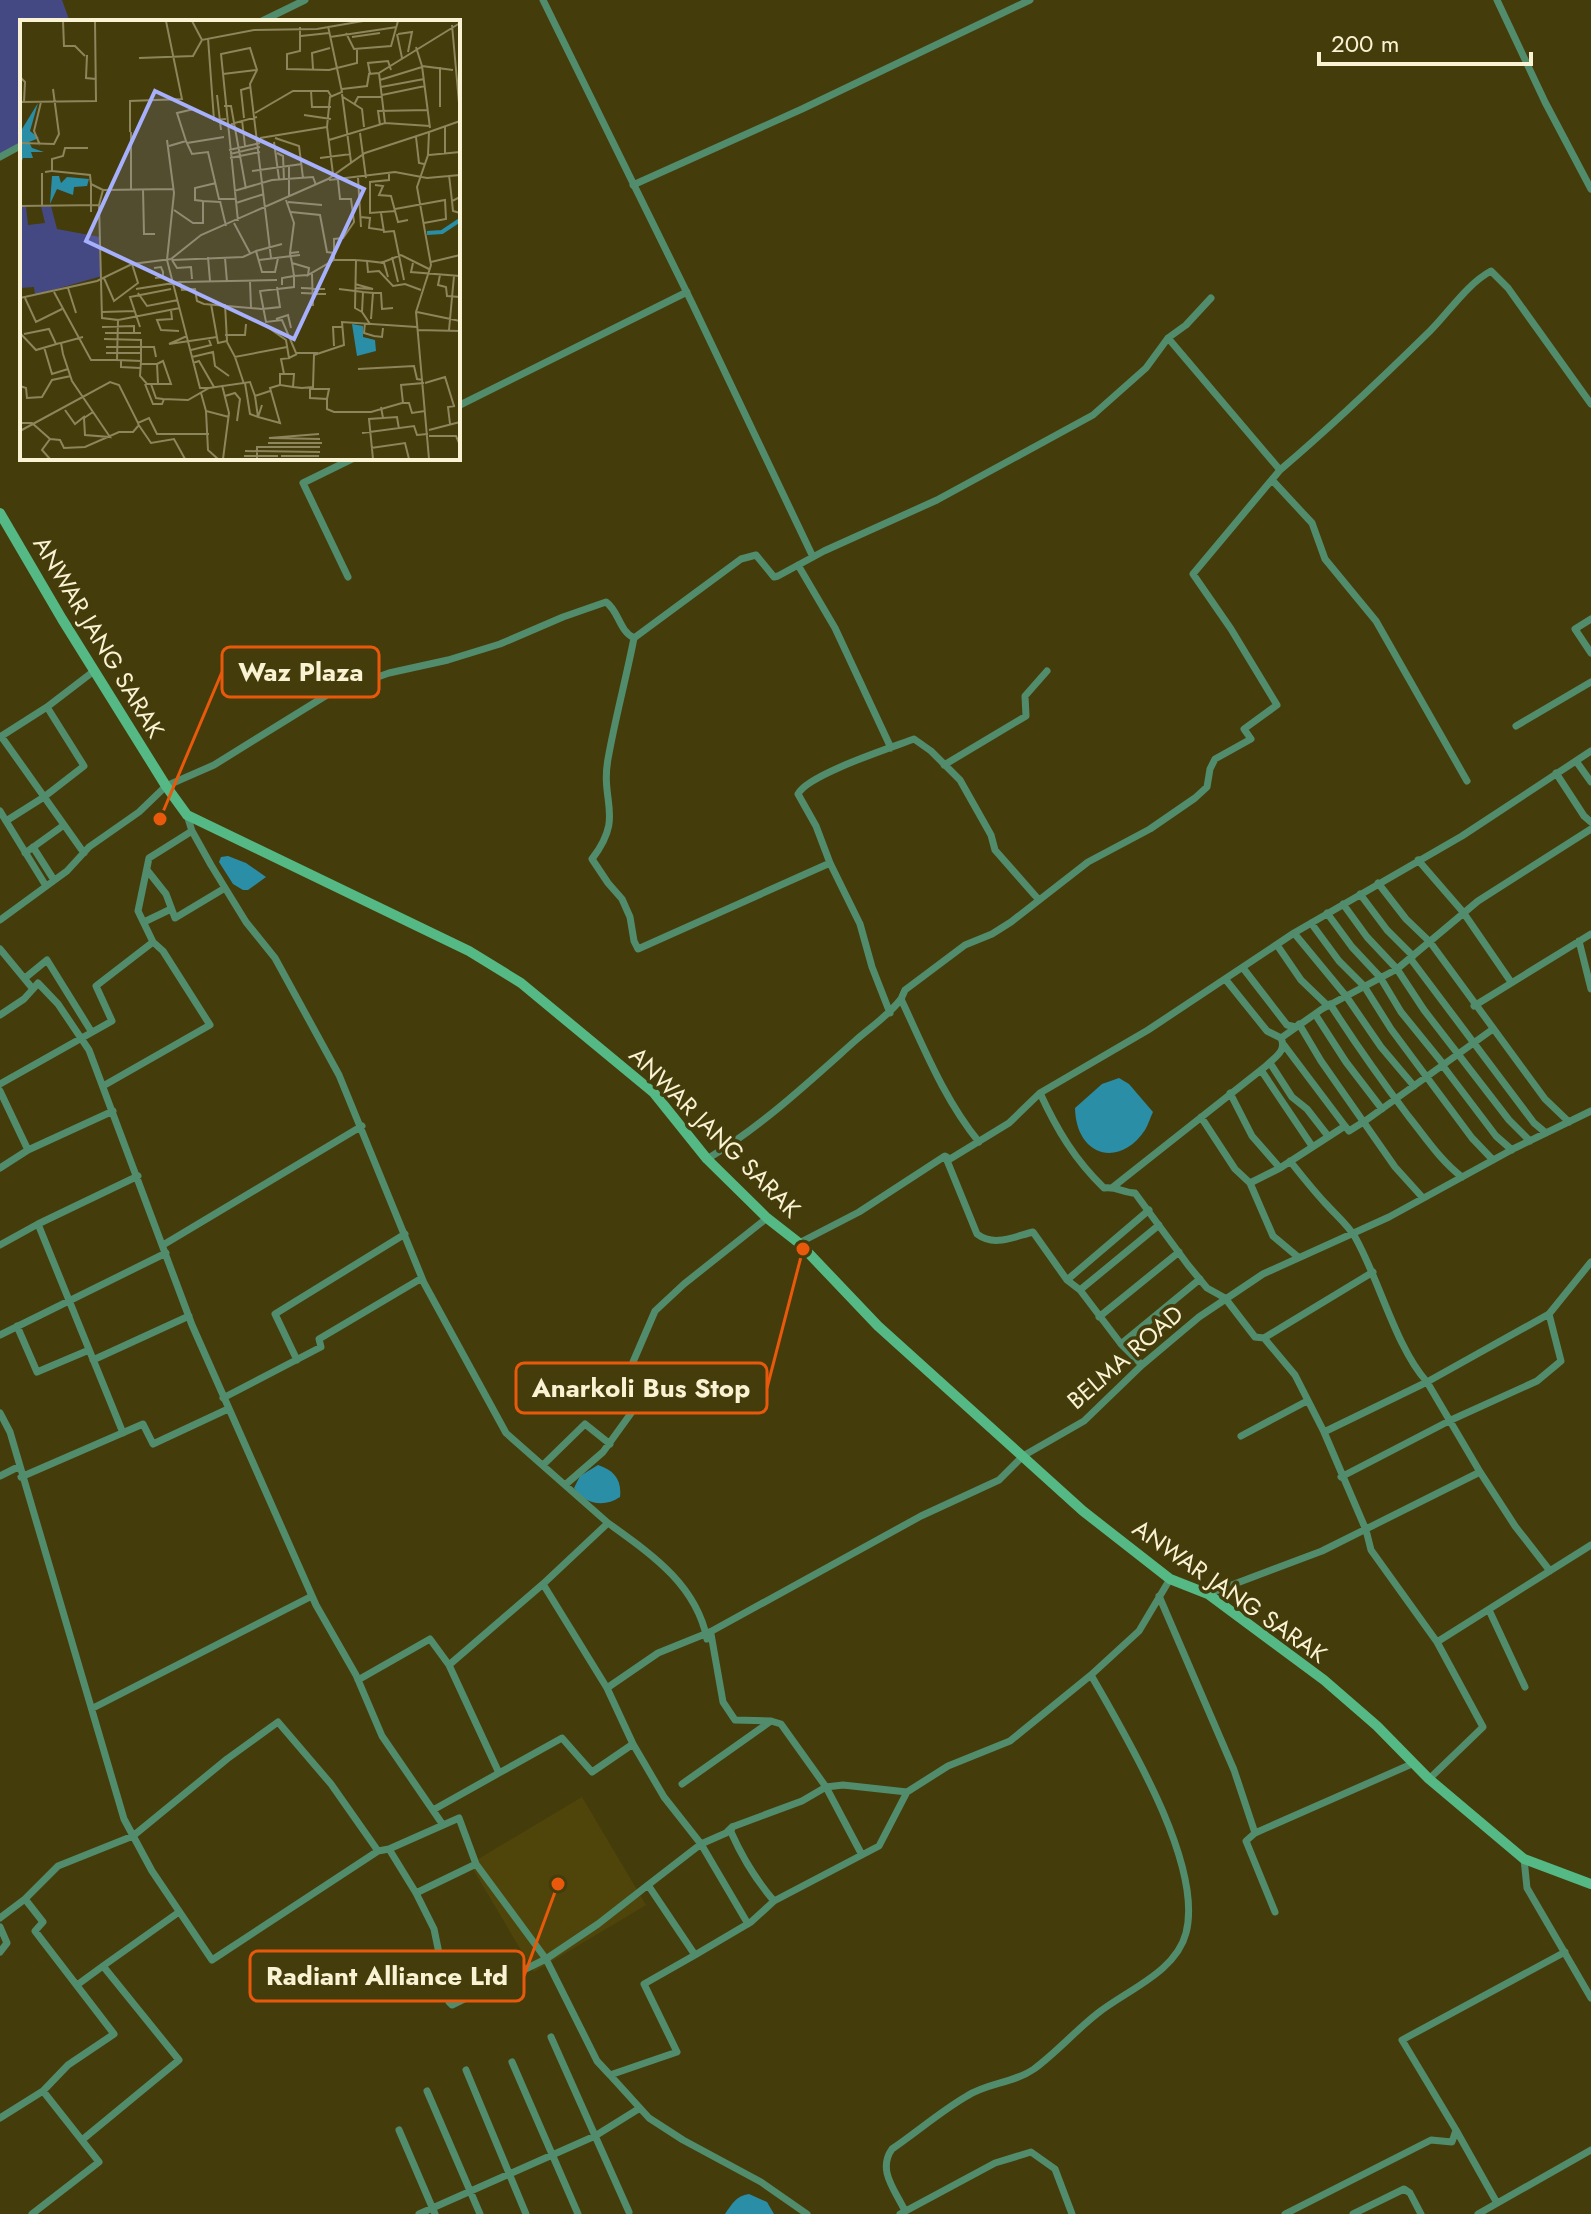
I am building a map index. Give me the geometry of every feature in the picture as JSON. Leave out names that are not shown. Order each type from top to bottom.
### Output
[{"type":"main road","name":"ANWAR JANG SARAK","points":[[0,513],[94,671],[187,815],[469,951],[521,983],[654,1093],[707,1159],[767,1218],[799,1243],[878,1326],[1083,1511],[1170,1579],[1208,1594],[1324,1680],[1377,1726],[1429,1779],[1524,1859],[1591,1884]]},
{"type":"street","points":[[264,20],[305,0]]},
{"type":"street","points":[[543,0],[813,557]]},
{"type":"street","points":[[633,185],[1030,0]]},
{"type":"street","points":[[1497,0],[1545,102],[1591,189]]},
{"type":"street","points":[[0,157],[20,146]]},
{"type":"street","points":[[707,1159],[890,1013],[905,990],[965,945],[992,934],[1088,862],[1150,829],[1195,798],[1207,787],[1215,759],[1251,739],[1244,729],[1277,705],[1193,574],[1280,470],[1341,419],[1467,291],[1491,271],[1508,288],[1591,404]]},
{"type":"street","points":[[460,405],[687,292]]},
{"type":"street","points":[[830,863],[638,949],[622,899],[592,859],[605,841],[611,822],[607,763],[634,638],[741,559],[756,555],[774,577],[937,500],[1093,415],[1146,368],[1168,338],[1186,325],[1211,298]]},
{"type":"street","points":[[1168,338],[1280,470]]},
{"type":"street","points":[[348,577],[303,483],[350,460]]},
{"type":"street","points":[[1272,480],[1312,523],[1325,559],[1376,621],[1467,781]]},
{"type":"street","points":[[798,565],[835,628],[891,748]]},
{"type":"street","points":[[0,920],[67,871],[84,853],[139,812],[166,786],[214,765],[327,695],[389,673],[500,644],[599,604],[609,603],[627,635],[634,638]]},
{"type":"street","points":[[1591,619],[1575,629],[1591,653]]},
{"type":"street","points":[[84,853],[0,737],[47,707],[94,671]]},
{"type":"street","points":[[944,765],[1026,716],[1025,696],[1047,671]]},
{"type":"street","points":[[1516,726],[1591,682]]},
{"type":"street","points":[[6,821],[84,766],[47,707]]},
{"type":"street","points":[[890,1013],[860,924],[816,826],[798,794],[801,788],[822,776],[914,739],[960,780],[991,835],[995,850],[1039,900]]},
{"type":"street","points":[[945,1156],[950,1159],[979,1142],[1009,1123],[1040,1093],[1226,980],[1294,933],[1462,836],[1591,751]]},
{"type":"street","points":[[1576,761],[1591,782]]},
{"type":"street","points":[[1556,773],[1591,822]]},
{"type":"street","points":[[0,811],[46,886]]},
{"type":"street","points":[[187,815],[192,831],[225,888],[246,922],[275,958],[339,1075],[422,1278],[506,1433],[608,1523],[657,1558],[700,1611],[707,1639],[710,1632]]},
{"type":"street","points":[[25,853],[64,825]]},
{"type":"street","points":[[1113,1187],[1270,1063],[1283,1050],[1282,1041],[1297,1025],[1397,969],[1463,912],[1591,829]]},
{"type":"street","points":[[103,1086],[210,1025],[163,951],[153,942],[138,911],[149,858],[192,831]]},
{"type":"street","points":[[33,847],[54,880]]},
{"type":"street","points":[[1418,860],[1463,912],[1511,982]]},
{"type":"street","points":[[147,870],[166,894],[175,918],[225,888]]},
{"type":"street","points":[[1378,883],[1406,919],[1430,942],[1545,1099],[1569,1122]]},
{"type":"street","points":[[1360,894],[1411,957],[1534,1123],[1546,1133]]},
{"type":"street","points":[[1343,904],[1367,937],[1397,969],[1509,1120],[1530,1141]]},
{"type":"street","points":[[144,922],[171,909]]},
{"type":"street","points":[[1327,913],[1352,947],[1380,977],[1401,1012],[1496,1136],[1512,1150]]},
{"type":"street","points":[[1311,923],[1339,961],[1364,986],[1391,1029],[1472,1138],[1493,1160]]},
{"type":"street","points":[[1294,933],[1414,1086]]},
{"type":"street","points":[[1474,1006],[1591,934]]},
{"type":"street","points":[[1579,941],[1591,989]]},
{"type":"street","points":[[0,1084],[112,1021],[96,986],[153,942]]},
{"type":"street","points":[[1277,945],[1301,980],[1329,1005],[1446,1165],[1462,1177]]},
{"type":"street","points":[[0,949],[33,989]]},
{"type":"street","points":[[25,978],[47,960],[91,1031]]},
{"type":"street","points":[[1243,968],[1287,1025],[1297,1025]]},
{"type":"street","points":[[1226,980],[1267,1031],[1282,1041],[1349,1131],[1493,1029]]},
{"type":"street","points":[[0,1015],[24,999],[38,983],[58,1004],[89,1050],[189,1316],[312,1596],[335,1643],[358,1680],[382,1736],[443,1825]]},
{"type":"street","points":[[901,999],[953,1106],[979,1142]]},
{"type":"street","points":[[1315,1014],[1382,1109]]},
{"type":"street","points":[[1297,1025],[1395,1167],[1423,1198]]},
{"type":"street","points":[[1270,1063],[1292,1097],[1307,1109],[1328,1136]]},
{"type":"street","points":[[1261,1070],[1312,1146]]},
{"type":"street","points":[[0,1091],[28,1150]]},
{"type":"street","points":[[1040,1093],[1056,1128],[1084,1169],[1104,1188],[1113,1187],[1135,1193],[1207,1288],[1225,1298],[1255,1337],[1264,1338],[1373,1272]]},
{"type":"street","points":[[1230,1093],[1252,1136],[1280,1168]]},
{"type":"street","points":[[0,1168],[28,1150],[113,1111]]},
{"type":"street","name":"BELMA ROAD","points":[[607,1688],[658,1653],[710,1632],[921,1516],[999,1480],[1023,1456],[1084,1421],[1142,1365],[1225,1298],[1263,1274],[1353,1233],[1591,1111]]},
{"type":"street","points":[[1201,1117],[1235,1169],[1250,1183],[1273,1236],[1298,1257]]},
{"type":"street","points":[[0,1335],[164,1249],[362,1126]]},
{"type":"street","points":[[1250,1183],[1280,1168],[1345,1126]]},
{"type":"street","points":[[799,1243],[859,1212],[945,1156]]},
{"type":"street","points":[[945,1156],[977,1234],[986,1241],[997,1242],[1033,1232],[1067,1280],[1080,1290],[1121,1344],[1142,1365]]},
{"type":"street","points":[[1290,1161],[1353,1233],[1419,1372],[1515,1526],[1550,1571]]},
{"type":"street","points":[[0,1245],[138,1176]]},
{"type":"street","points":[[1067,1280],[1149,1210]]},
{"type":"street","points":[[565,1485],[610,1444],[642,1398],[633,1362],[655,1311],[767,1218]]},
{"type":"street","points":[[38,1224],[123,1433]]},
{"type":"street","points":[[1080,1290],[1159,1225]]},
{"type":"street","points":[[297,1360],[275,1314],[405,1234]]},
{"type":"street","points":[[1099,1317],[1179,1252]]},
{"type":"street","points":[[1324,1432],[1427,1382],[1549,1314],[1591,1262]]},
{"type":"street","points":[[223,1398],[321,1347],[319,1339],[422,1278]]},
{"type":"street","points":[[1121,1344],[1200,1279]]},
{"type":"street","points":[[1341,1477],[1451,1420],[1537,1381],[1561,1361],[1549,1314]]},
{"type":"street","points":[[93,1360],[189,1316]]},
{"type":"street","points":[[17,1326],[37,1372],[89,1350]]},
{"type":"street","points":[[1264,1338],[1295,1375],[1324,1432],[1366,1530],[1371,1550],[1437,1642],[1483,1727],[1429,1779]]},
{"type":"street","points":[[1241,1436],[1307,1401]]},
{"type":"street","points":[[21,1477],[143,1424],[153,1444],[228,1409]]},
{"type":"street","points":[[0,1413],[10,1432],[124,1819],[152,1871],[212,1960],[378,1851],[459,1818],[476,1864],[546,1959],[597,2061],[649,2118],[761,2182],[807,2214]]},
{"type":"street","points":[[543,1465],[585,1424],[610,1444]]},
{"type":"street","points":[[0,1476],[18,1467]]},
{"type":"street","points":[[1208,1594],[1322,1551],[1480,1472]]},
{"type":"street","points":[[449,1665],[608,1523]]},
{"type":"street","points":[[1437,1642],[1591,1545]]},
{"type":"street","points":[[610,2075],[677,2052],[644,1984],[748,1924],[774,1901],[879,1846],[907,1792],[948,1766],[1010,1741],[1139,1631],[1170,1579]]},
{"type":"street","points":[[543,1584],[607,1688],[633,1744],[664,1797],[701,1844],[748,1924]]},
{"type":"street","points":[[93,1708],[312,1596]]},
{"type":"street","points":[[1159,1596],[1234,1770],[1255,1833]]},
{"type":"street","points":[[1489,1610],[1525,1687]]},
{"type":"street","points":[[710,1632],[719,1683],[728,1712],[735,1720],[771,1721],[784,1727],[826,1787],[862,1855]]},
{"type":"street","points":[[358,1680],[430,1639],[449,1665],[499,1773]]},
{"type":"street","points":[[1072,2214],[1055,2169],[1031,2152],[995,2163],[902,2213],[885,2169],[885,2159],[892,2149],[969,2094],[1033,2070],[1100,2011],[1168,1963],[1186,1935],[1189,1904],[1178,1852],[1137,1757],[1091,1675]]},
{"type":"street","points":[[682,1784],[771,1721]]},
{"type":"street","points":[[0,1918],[25,1899],[58,1866],[133,1836],[227,1759],[278,1722],[331,1784],[378,1851]]},
{"type":"street","points":[[433,1810],[562,1738],[592,1772],[633,1744]]},
{"type":"street","points":[[1275,1912],[1246,1841],[1255,1833],[1414,1763]]},
{"type":"street","points":[[389,1849],[434,1929],[446,1991],[452,2005],[546,1959],[598,1924],[701,1844],[732,1827],[802,1801],[826,1787],[843,1785],[907,1792]]},
{"type":"street","points":[[732,1827],[731,1832],[741,1852],[760,1885],[774,1901]]},
{"type":"street","points":[[1524,1859],[1527,1888],[1591,1998]]},
{"type":"street","points":[[416,1893],[476,1864]]},
{"type":"street","points":[[648,1885],[695,1955]]},
{"type":"street","points":[[0,2118],[43,2091],[68,2065],[114,2034],[35,1931],[43,1922],[25,1899]]},
{"type":"street","points":[[77,1985],[179,1912]]},
{"type":"street","points":[[0,1927],[7,1943],[0,1952]]},
{"type":"street","points":[[1497,2203],[1402,2040],[1565,1952]]},
{"type":"street","points":[[82,2140],[179,2060],[103,1966]]},
{"type":"street","points":[[551,2037],[629,2212]]},
{"type":"street","points":[[512,2062],[578,2214]]},
{"type":"street","points":[[466,2070],[526,2214]]},
{"type":"street","points":[[32,2214],[99,2162],[43,2091]]},
{"type":"street","points":[[427,2091],[480,2214]]},
{"type":"street","points":[[419,2214],[433,2211],[595,2136],[640,2108]]},
{"type":"street","points":[[399,2130],[433,2211]]},
{"type":"street","points":[[1285,2214],[1431,2140],[1452,2142],[1456,2130]]},
{"type":"street","points":[[1478,2214],[1591,2150]]},
{"type":"street","points":[[1353,2214],[1404,2189],[1410,2193],[1421,2214]]},
{"type":"shaded area","points":[[0,0],[62,0],[69,20],[20,20],[20,146],[0,157]]},
{"type":"shaded area","points":[[228,856],[246,863],[266,877],[248,890],[243,890],[233,884],[219,862],[221,857]]},
{"type":"shaded area","points":[[1119,1078],[1129,1084],[1153,1112],[1145,1130],[1135,1142],[1123,1150],[1101,1152],[1083,1137],[1075,1108],[1102,1084]]},
{"type":"shaded area","points":[[598,1465],[616,1476],[620,1497],[595,1503],[583,1498],[574,1488],[580,1476]]},
{"type":"shaded area","points":[[582,1797],[646,1905],[534,1972],[470,1864]]},
{"type":"shaded area","points":[[749,2194],[767,2202],[774,2214],[725,2214],[738,2199]]},
{"type":"place","name":"Waz Plaza","points":[[160,819]]},
{"type":"place","name":"Anarkoli Bus Stop","points":[[803,1249]]},
{"type":"place","name":"Radiant Alliance Ltd","points":[[558,1884]]}]
